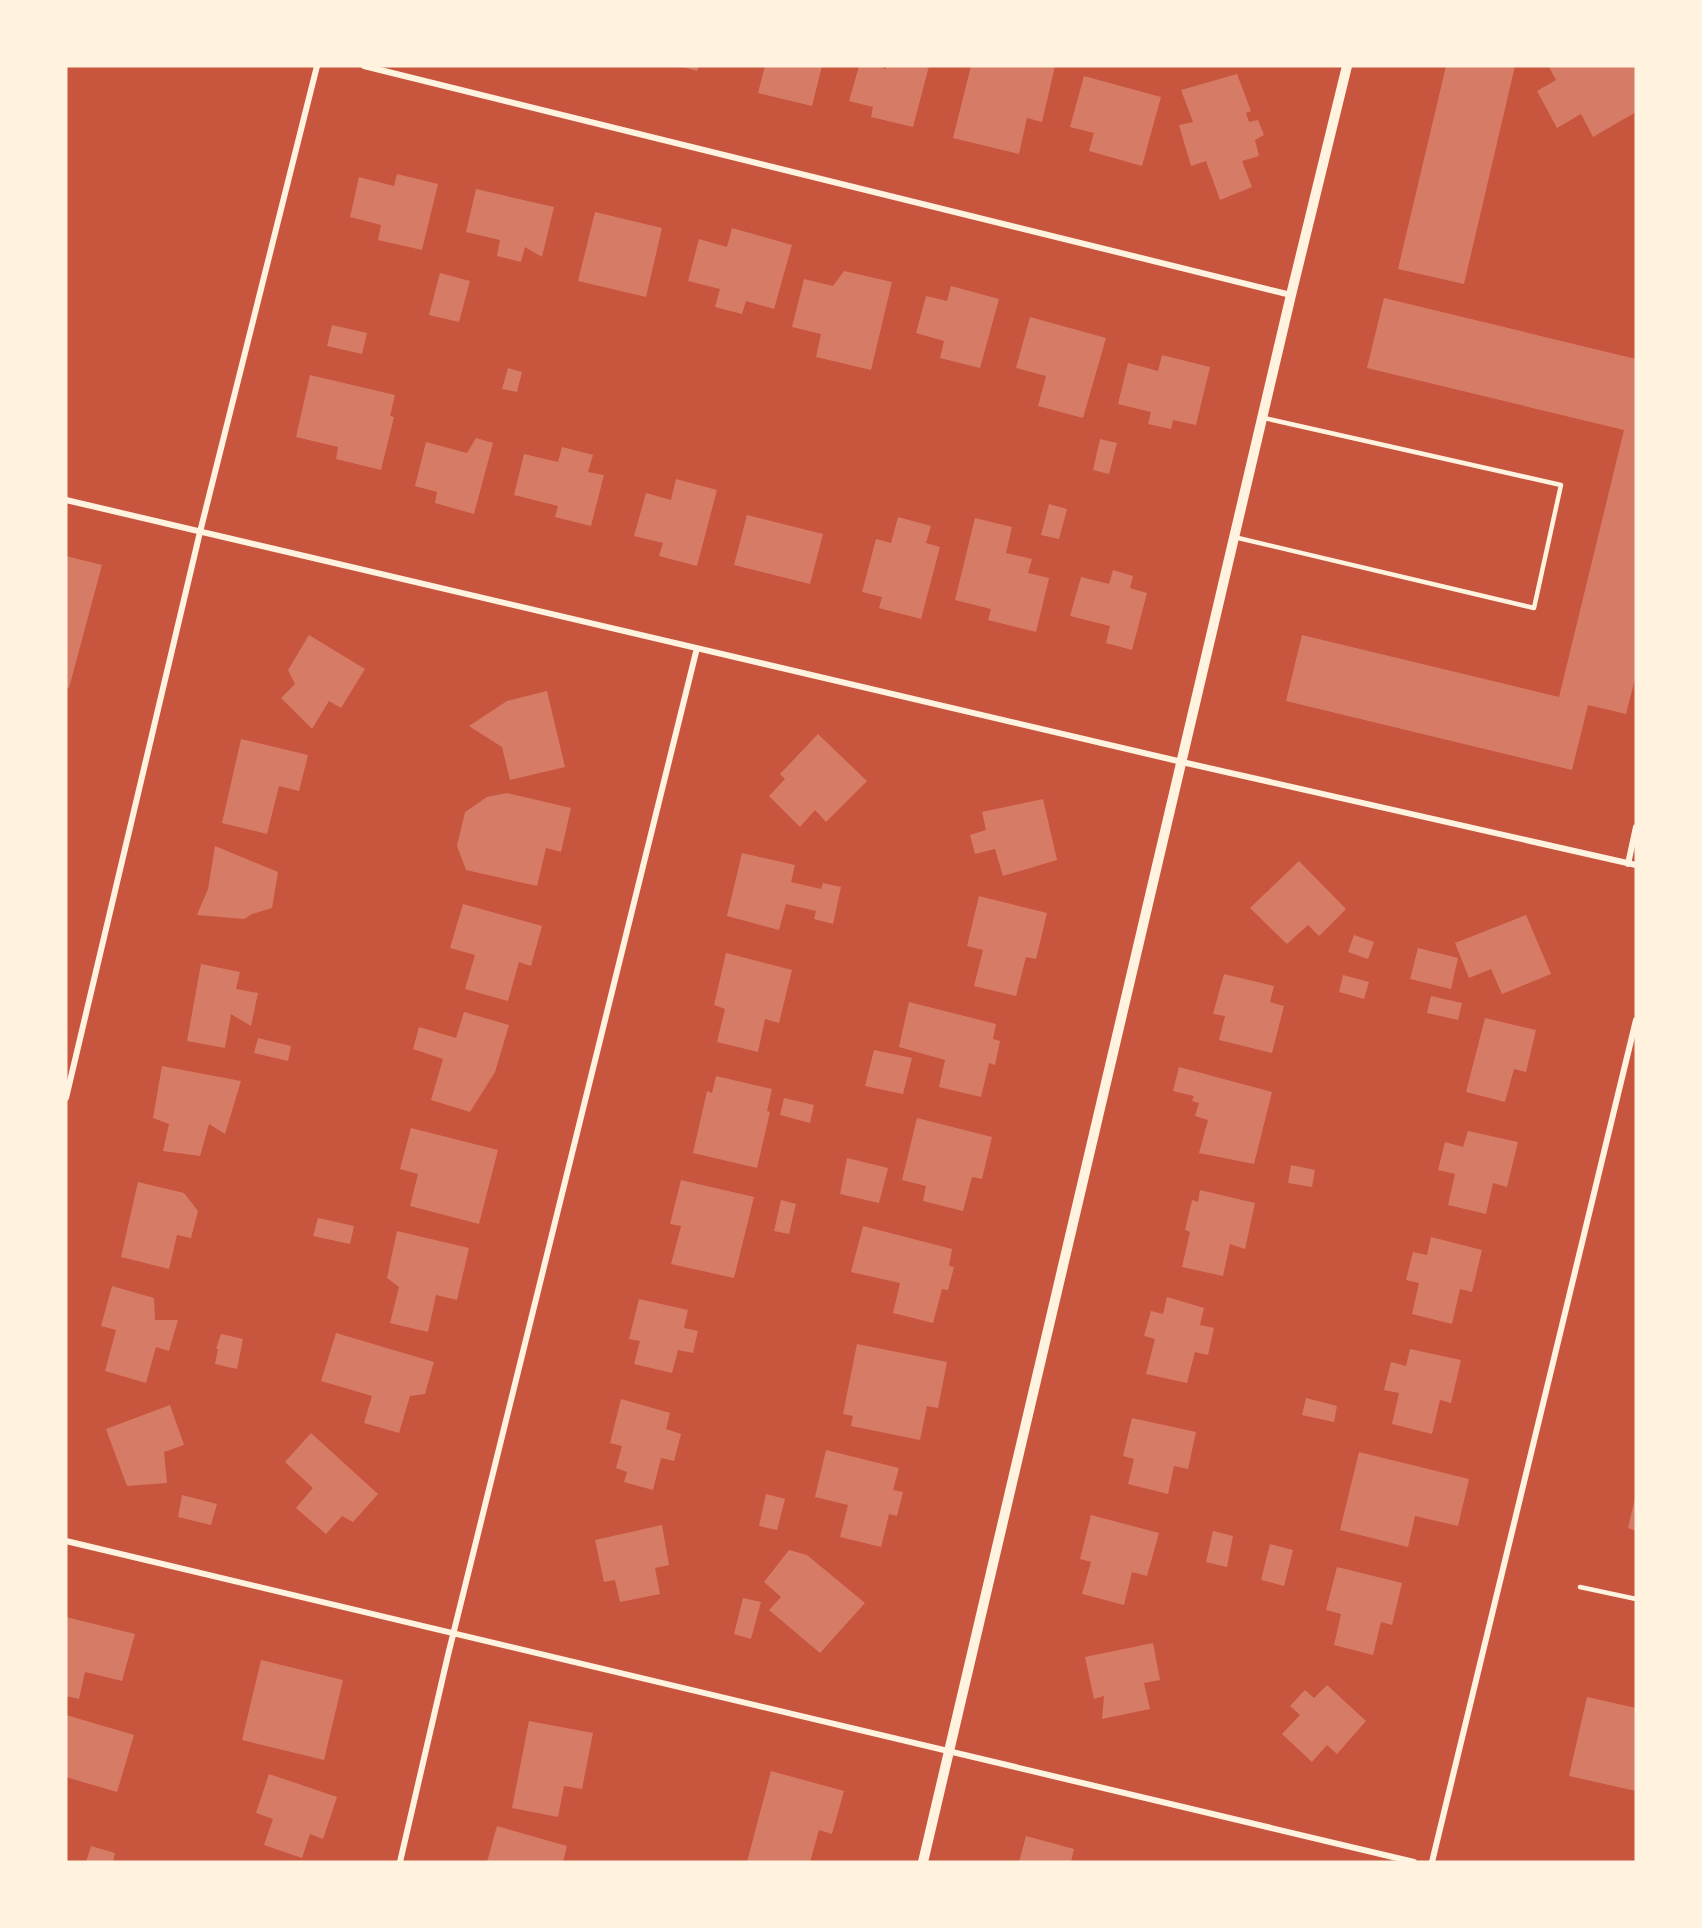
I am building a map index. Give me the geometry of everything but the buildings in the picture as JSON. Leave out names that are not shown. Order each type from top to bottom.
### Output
[{"type":"street","points":[[66,1098],[201,532],[317,66]]},
{"type":"street","points":[[364,66],[1291,295]]},
{"type":"street","points":[[922,1862],[1347,66]]},
{"type":"street","points":[[66,500],[1636,866]]},
{"type":"street","points":[[400,1862],[453,1634],[697,648]]},
{"type":"street","points":[[1628,864],[1636,827]]},
{"type":"street","points":[[1432,1862],[1636,1020]]},
{"type":"street","points":[[66,1541],[1414,1862]]},
{"type":"lane","points":[[1234,537],[1534,608],[1561,485],[1262,418]]},
{"type":"lane","points":[[1580,1587],[1636,1599]]}]
